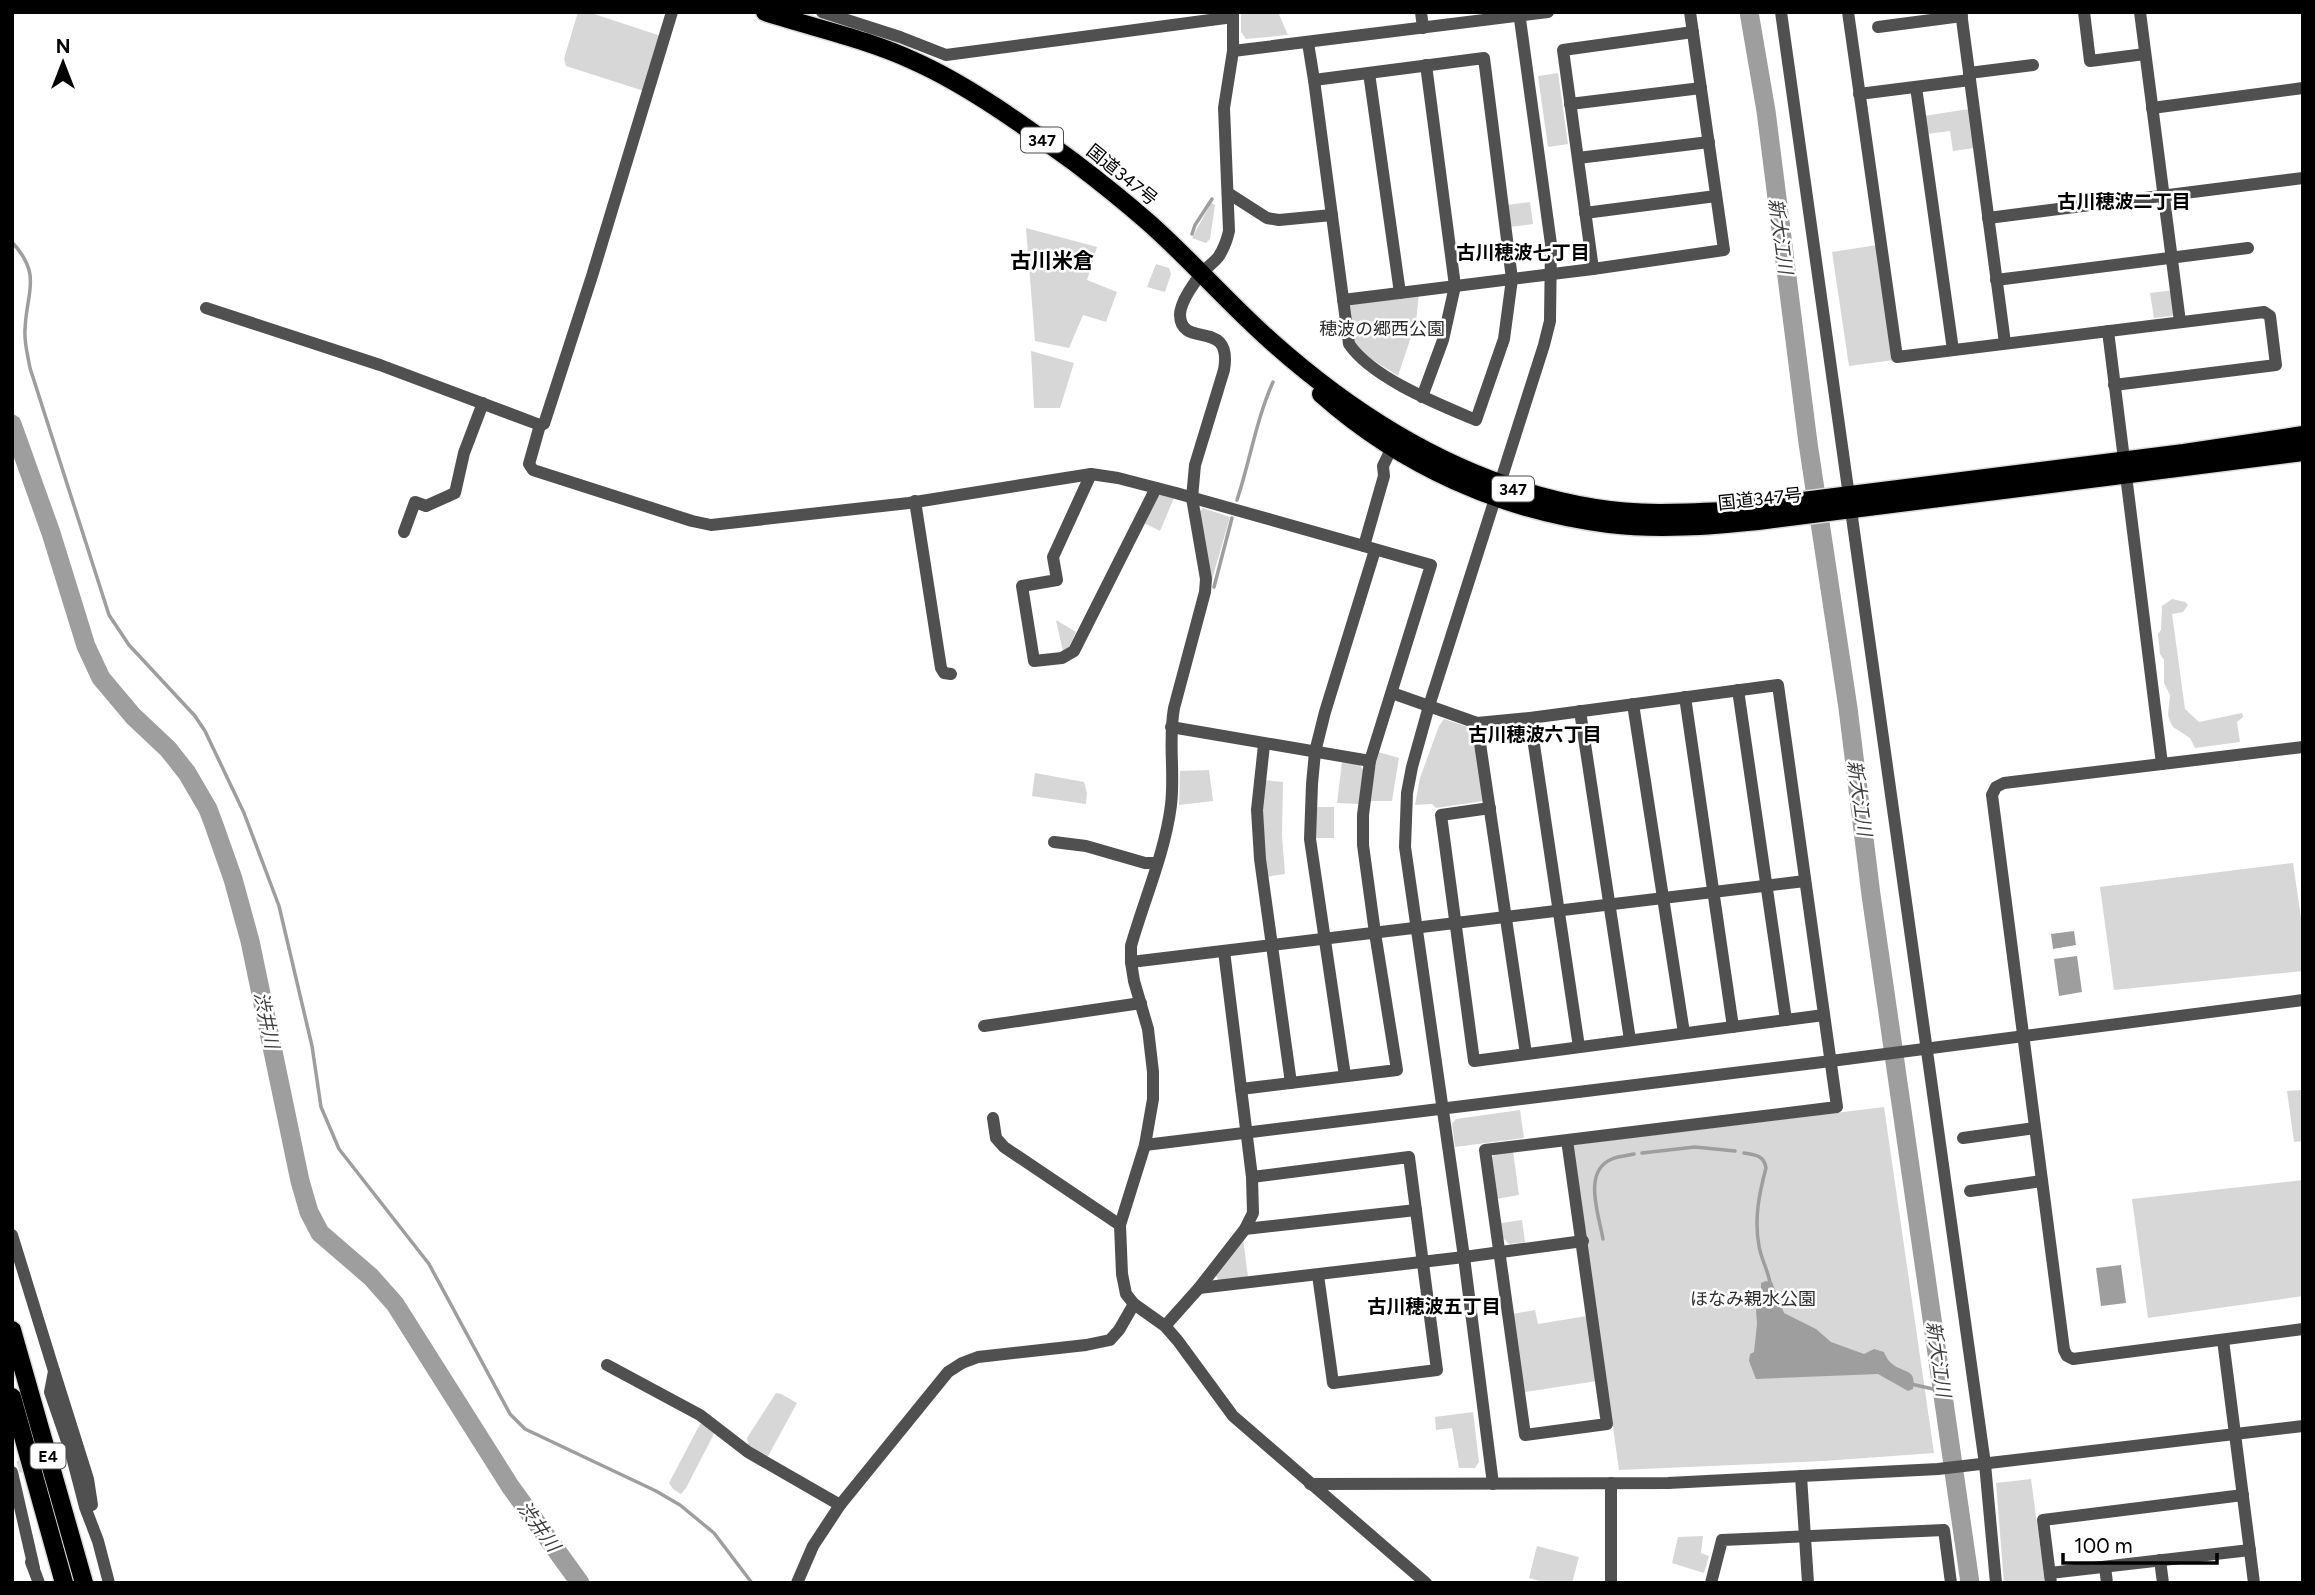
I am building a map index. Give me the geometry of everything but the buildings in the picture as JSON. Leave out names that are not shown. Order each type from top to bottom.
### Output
[{"type":"highway","name":"国道347号","points":[[765,12],[857,40],[914,61],[989,103],[1085,171],[1149,223],[1273,343],[1303,378],[1346,417],[1429,469],[1557,515],[1620,525],[1707,526],[1795,510],[2125,467],[2303,452]]},
{"type":"highway","name":"国道347号","points":[[1273,343],[1378,424],[1498,492]]},
{"type":"highway","name":"国道347号","points":[[2125,467],[2303,435]]},
{"type":"highway","name":"E4","points":[[12,1330],[84,1583]]},
{"type":"highway","name":"E4","points":[[12,1397],[64,1583]]},
{"type":"street","points":[[672,12],[588,288],[544,424],[540,425],[529,464],[533,470],[711,525],[915,501],[1091,474],[1156,488],[1430,565],[1370,761],[1364,792],[1363,845],[1397,1070],[1241,1089]]},
{"type":"street","points":[[822,12],[946,55],[1233,14],[1233,51],[1224,107],[1229,230],[1225,246],[1217,259],[1201,274],[1182,306],[1180,317],[1185,328],[1196,335],[1211,336],[1222,344],[1227,355],[1195,465],[1192,498],[1206,579],[1171,727],[1171,805],[1131,946],[1130,962],[1148,1029],[1153,1072],[1152,1113],[1120,1225],[1124,1286],[1126,1294],[1134,1304],[1165,1326],[1233,1416],[1426,1583]]},
{"type":"street","points":[[1421,12],[1423,28]]},
{"type":"street","points":[[1233,51],[1548,12]]},
{"type":"street","points":[[1343,300],[1724,250],[1690,12]]},
{"type":"street","points":[[1781,12],[1841,504],[1926,1048],[1985,1464],[1996,1583]]},
{"type":"street","points":[[1848,12],[1897,357],[2264,312],[2270,316],[2276,365],[2114,385]]},
{"type":"street","points":[[2084,12],[2090,61],[2145,54]]},
{"type":"street","points":[[2140,12],[2180,322]]},
{"type":"street","points":[[1493,1484],[1464,1257],[1405,846],[1405,819],[1407,793],[1429,706],[1550,321],[1551,244],[1519,14]]},
{"type":"street","points":[[1878,27],[1961,14],[2005,343]]},
{"type":"street","points":[[1593,269],[1563,50],[1693,32]]},
{"type":"street","points":[[1308,43],[1349,344],[1355,354],[1422,397],[1476,420],[1504,339],[1512,279],[1484,58],[1314,80]]},
{"type":"street","points":[[1422,397],[1443,340],[1455,286],[1426,65]]},
{"type":"street","points":[[1859,94],[1916,87],[2033,65]]},
{"type":"street","points":[[1370,73],[1400,293]]},
{"type":"street","points":[[1916,87],[1953,350]]},
{"type":"street","points":[[1570,104],[1701,88]]},
{"type":"street","points":[[2152,108],[2303,88]]},
{"type":"street","points":[[1578,158],[1709,142]]},
{"type":"street","points":[[1988,218],[2303,178]]},
{"type":"street","points":[[1228,193],[1267,218],[1279,220],[1332,215]]},
{"type":"street","points":[[1585,213],[1716,196]]},
{"type":"street","points":[[1996,280],[2249,248]]},
{"type":"street","points":[[206,308],[348,353],[540,425]]},
{"type":"street","points":[[2108,331],[2162,764]]},
{"type":"street","points":[[404,532],[415,502],[426,506],[454,493],[464,453],[483,402]]},
{"type":"street","points":[[1345,1076],[1310,839],[1315,752],[1370,548],[1384,476],[1383,467],[1392,447]]},
{"type":"street","points":[[1091,474],[1053,557],[1057,580],[1023,586],[1034,661],[1062,658],[1074,651],[1156,488]]},
{"type":"street","points":[[915,501],[941,668],[944,673],[951,674]]},
{"type":"street","points":[[1392,693],[1477,723],[1777,685],[1837,1107],[1485,1150],[1525,1435],[1607,1424],[1567,1140]]},
{"type":"street","points":[[1738,690],[1786,1020]]},
{"type":"street","points":[[1685,697],[1733,1027]]},
{"type":"street","points":[[1633,704],[1684,1033]]},
{"type":"street","points":[[1580,712],[1630,1041]]},
{"type":"street","points":[[1530,718],[1579,1047]]},
{"type":"street","points":[[1477,723],[1526,1054]]},
{"type":"street","points":[[1171,727],[1370,761]]},
{"type":"street","points":[[1264,745],[1257,810],[1260,859],[1291,1083]]},
{"type":"street","points":[[2303,747],[2004,783],[1996,787],[1992,795],[2063,1350],[2073,1359],[2303,1329]]},
{"type":"street","points":[[1490,808],[1441,815],[1474,1061],[1824,1015]]},
{"type":"street","points":[[1054,842],[1086,846],[1144,863],[1156,863]]},
{"type":"street","points":[[1130,962],[1805,881]]},
{"type":"street","points":[[1165,1326],[1245,1229],[1253,1213],[1252,1177],[1224,951]]},
{"type":"street","points":[[1145,1145],[2303,1000]]},
{"type":"street","points":[[984,1026],[1141,1003]]},
{"type":"street","points":[[993,1118],[996,1138],[1000,1144],[1120,1225]]},
{"type":"street","points":[[1963,1138],[2035,1128]]},
{"type":"street","points":[[1252,1177],[1409,1157],[1437,1370],[1333,1383],[1318,1275]]},
{"type":"street","points":[[1970,1191],[2042,1181]]},
{"type":"street","points":[[1245,1229],[1416,1210]]},
{"type":"street","points":[[12,1235],[88,1479],[98,1541],[109,1583]]},
{"type":"street","points":[[1199,1288],[1583,1241]]},
{"type":"street","points":[[797,1583],[813,1546],[840,1505],[948,1372],[978,1357],[1110,1340],[1134,1304]]},
{"type":"street","points":[[2223,1340],[2254,1583]]},
{"type":"street","points":[[607,1365],[700,1415],[748,1452],[840,1505]]},
{"type":"street","points":[[54,1371],[50,1392],[66,1454],[98,1541]]},
{"type":"street","points":[[1310,1484],[1668,1483],[1938,1469],[2303,1426]]},
{"type":"street","points":[[14,1470],[34,1568]]},
{"type":"street","points":[[1801,1476],[1808,1583]]},
{"type":"street","points":[[1611,1483],[1611,1583]]},
{"type":"street","points":[[2243,1494],[2043,1520],[2050,1578],[2105,1567],[2250,1550]]},
{"type":"street","points":[[12,1512],[39,1583]]},
{"type":"street","points":[[1711,1583],[1722,1540],[1944,1530],[1951,1583]]},
{"type":"street","points":[[2160,1560],[2163,1583]]},
{"type":"street","points":[[2105,1567],[2107,1583]]},
{"type":"green space","points":[[578,12],[588,12],[661,36],[644,91],[566,66],[564,59]]},
{"type":"green space","points":[[1241,12],[1278,12],[1288,35],[1246,39],[1241,32]]},
{"type":"green space","points":[[1558,73],[1568,144],[1548,147],[1538,76]]},
{"type":"green space","points":[[1969,109],[1974,148],[1953,151],[1950,131],[1927,134],[1924,116]]},
{"type":"green space","points":[[1530,202],[1533,224],[1510,227],[1507,205]]},
{"type":"green space","points":[[1211,203],[1215,205],[1210,239],[1206,243],[1192,238]]},
{"type":"green space","points":[[1026,228],[1097,247],[1087,280],[1117,292],[1106,322],[1083,315],[1069,348],[1035,341]]},
{"type":"green space","points":[[1877,245],[1894,360],[1849,366],[1832,252]]},
{"type":"green space","points":[[1156,264],[1169,268],[1171,274],[1165,292],[1147,287]]},
{"type":"green space","points":[[2174,290],[2176,310],[2172,316],[2154,318],[2150,293]]},
{"type":"green space","name":"穂波の郷西公園","points":[[1419,293],[1416,322],[1398,376],[1353,344],[1346,310],[1351,302]]},
{"type":"green space","points":[[1031,351],[1074,363],[1060,408],[1034,408]]},
{"type":"green space","points":[[1158,495],[1174,498],[1160,531],[1144,523]]},
{"type":"green space","points":[[1203,508],[1230,517],[1211,583],[1199,512]]},
{"type":"green space","points":[[2172,599],[2188,605],[2183,612],[2172,614],[2185,709],[2199,722],[2242,713],[2243,717],[2237,722],[2240,742],[2195,748],[2190,738],[2173,727],[2170,721],[2170,695],[2164,683],[2164,660],[2160,654],[2158,634],[2161,630],[2162,606]]},
{"type":"green space","points":[[1056,620],[1076,632],[1069,647],[1063,652]]},
{"type":"green space","points":[[1444,719],[1474,729],[1484,801],[1436,808],[1432,804],[1415,805],[1420,778]]},
{"type":"green space","points":[[1378,752],[1399,758],[1392,801],[1369,801]]},
{"type":"green space","points":[[1342,762],[1359,764],[1364,771],[1359,804],[1337,803]]},
{"type":"green space","points":[[1209,770],[1213,801],[1179,805],[1180,771]]},
{"type":"green space","points":[[1035,773],[1084,782],[1086,804],[1032,796]]},
{"type":"green space","points":[[1264,780],[1283,782],[1282,836],[1285,874],[1266,877],[1262,815]]},
{"type":"green space","points":[[1315,807],[1334,807],[1334,838],[1315,838]]},
{"type":"green space","points":[[2293,863],[2303,931],[2303,971],[2114,990],[2100,887]]},
{"type":"green space","points":[[2303,1090],[2303,1141],[2294,1142],[2287,1091]]},
{"type":"green space","name":"ほなみ親水公園","points":[[1884,1107],[1934,1453],[1619,1470],[1573,1145]]},
{"type":"green space","points":[[1520,1110],[1524,1138],[1455,1147],[1452,1124],[1456,1119]]},
{"type":"green space","points":[[1513,1151],[1519,1195],[1496,1199],[1491,1159],[1495,1153]]},
{"type":"green space","points":[[2303,1180],[2303,1296],[2148,1318],[2132,1199]]},
{"type":"green space","points":[[1522,1220],[1525,1242],[1509,1244],[1503,1238],[1501,1223]]},
{"type":"green space","points":[[1243,1238],[1248,1277],[1219,1281],[1214,1273]]},
{"type":"green space","points":[[1535,1310],[1538,1324],[1587,1316],[1597,1381],[1525,1392],[1512,1314]]},
{"type":"green space","points":[[776,1393],[797,1403],[767,1458],[749,1448],[747,1438]]},
{"type":"green space","points":[[1473,1412],[1479,1462],[1475,1468],[1459,1468],[1452,1428],[1436,1430],[1435,1417]]},
{"type":"green space","points":[[700,1424],[709,1425],[715,1432],[681,1494],[669,1483]]},
{"type":"green space","points":[[2031,1479],[2045,1583],[2004,1583],[1996,1483]]},
{"type":"green space","points":[[1703,1536],[1701,1553],[1709,1556],[1704,1573],[1672,1563],[1678,1537]]},
{"type":"green space","points":[[1537,1546],[1579,1557],[1572,1583],[1547,1583],[1529,1578]]},
{"type":"shaded area","points":[[2074,931],[2076,945],[2053,949],[2051,934]]},
{"type":"shaded area","points":[[2077,956],[2082,992],[2059,996],[2054,959]]},
{"type":"shaded area","points":[[2121,1265],[2126,1303],[2101,1306],[2096,1268]]},
{"type":"shaded area","points":[[1772,1282],[1784,1313],[1816,1329],[1831,1342],[1864,1354],[1874,1349],[1884,1352],[1889,1362],[1911,1374],[1913,1389],[1908,1391],[1878,1374],[1756,1379],[1749,1361],[1750,1354],[1754,1352],[1756,1310],[1761,1301],[1761,1283]]},
{"type":"waterway","name":"新大江川","points":[[1749,12],[1766,111],[1808,443],[1848,708],[1871,895],[1970,1583]]},
{"type":"waterway","points":[[1192,234],[1212,199]]},
{"type":"waterway","points":[[12,242],[22,254],[30,275],[25,335],[30,368],[109,615],[129,645],[195,716],[205,731],[244,813],[279,906],[312,1046],[321,1107],[339,1149],[429,1264],[510,1414],[525,1429],[680,1505],[714,1533],[752,1583]]},
{"type":"waterway","points":[[1237,500],[1273,382]]},
{"type":"waterway","name":"渋井川","points":[[12,424],[51,533],[86,646],[101,678],[133,716],[168,749],[187,773],[208,809],[233,879],[250,941],[300,1181],[309,1212],[320,1233],[371,1277],[395,1304],[510,1486],[580,1583]]},
{"type":"waterway","points":[[1214,587],[1232,518]]},
{"type":"waterway","points":[[1642,1153],[1695,1147],[1735,1151]]},
{"type":"waterway","points":[[1744,1153],[1761,1158],[1766,1168],[1759,1197],[1757,1226],[1760,1251],[1770,1283]]},
{"type":"waterway","points":[[1603,1239],[1596,1206],[1597,1173],[1612,1159],[1634,1154]]},
{"type":"waterway","points":[[1911,1384],[1942,1391]]},
{"type":"tunnel","points":[[18,1467],[62,1455]]},
{"type":"district","name":"古川穂波二丁目","points":[[2124,201]]},
{"type":"district","name":"古川穂波七丁目","points":[[1523,252]]},
{"type":"district","name":"古川米倉","points":[[1052,261]]},
{"type":"district","name":"古川穂波六丁目","points":[[1535,734]]},
{"type":"district","name":"古川穂波五丁目","points":[[1434,1306]]}]
